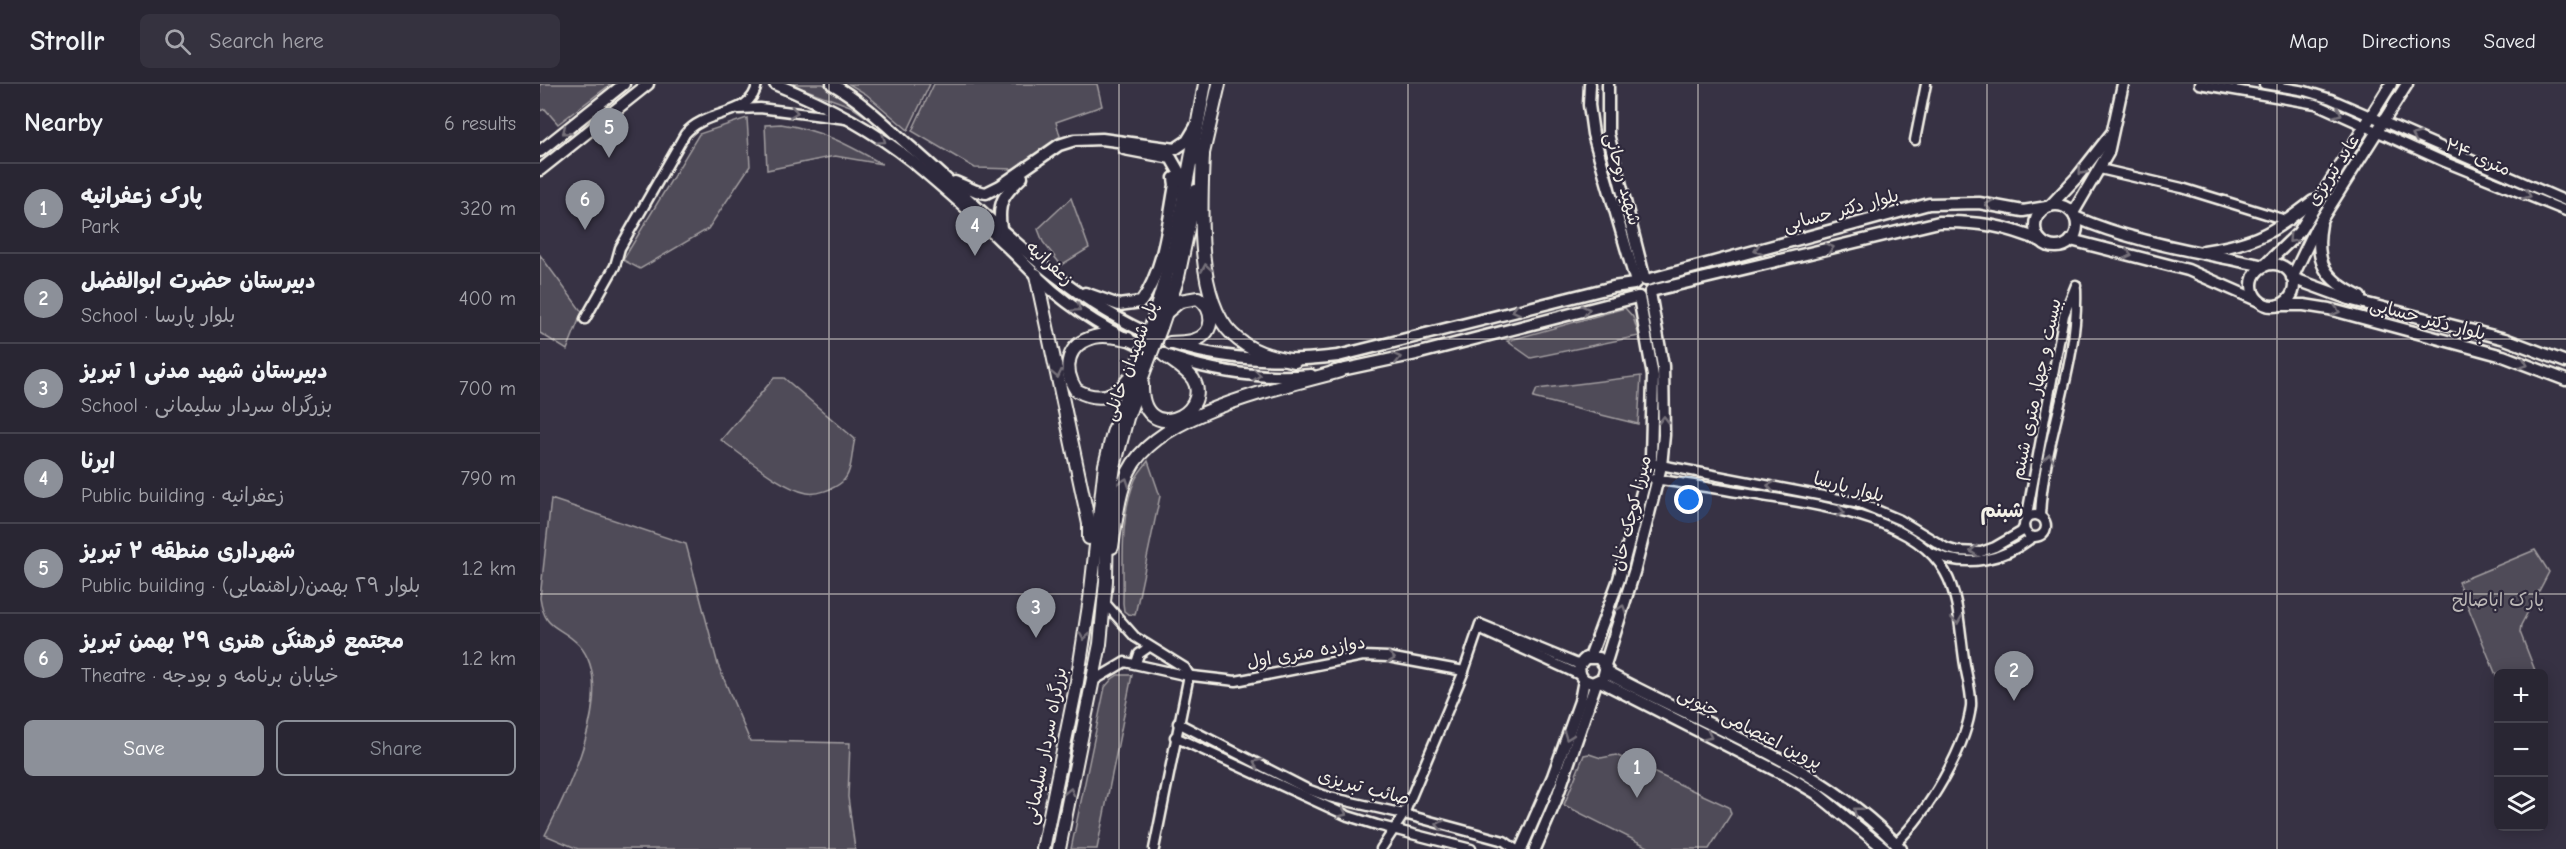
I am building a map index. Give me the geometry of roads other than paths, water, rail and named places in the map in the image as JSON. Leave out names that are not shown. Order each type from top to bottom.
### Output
[{"type":"highway","points":[[1183,206],[1205,84]]},
{"type":"highway","points":[[1218,90],[1203,155],[1201,211],[1206,273],[1220,319],[1233,335],[1258,352],[1296,361]]},
{"type":"highway","name":"پل شهیدان خانلی","points":[[1157,326],[1167,312],[1178,277],[1203,155]]},
{"type":"highway","name":"پل شهیدان خانلی","points":[[1092,578],[1105,465],[1113,433],[1157,326],[1183,206]]},
{"type":"highway","points":[[1036,275],[1089,524],[1092,578]]},
{"type":"highway","points":[[1167,312],[1180,301],[1198,298],[1205,302],[1211,321],[1209,329],[1196,340],[1170,343]]},
{"type":"highway","points":[[1128,339],[1108,336],[1084,341],[1071,354],[1067,371],[1076,390],[1095,398],[1106,397],[1117,392],[1141,367]]},
{"type":"highway","points":[[1141,367],[1144,404],[1154,417],[1169,420],[1177,418],[1188,411],[1196,397],[1193,380],[1164,355]]},
{"type":"highway","name":"پل شهیدان خانلی","points":[[1106,581],[1106,539],[1110,493],[1122,436],[1141,367]]},
{"type":"highway","points":[[1106,581],[1122,490],[1129,471],[1140,454],[1156,439],[1231,402],[1340,371]]},
{"type":"highway","name":"بزرگراه سردار سلیمانی","points":[[1043,849],[1077,682],[1092,578]]},
{"type":"highway","name":"بزرگراه سردار سلیمانی","points":[[1059,849],[1094,681],[1106,581]]},
{"type":"main road","points":[[540,151],[624,84]]},
{"type":"main road","points":[[540,170],[648,84]]},
{"type":"main road","name":"زعفرانیه","points":[[775,84],[810,98],[852,120],[912,161],[958,200],[1056,293],[1094,320],[1128,339],[1164,355],[1209,368],[1254,375],[1280,377],[1340,371]]},
{"type":"main road","name":"زعفرانیه","points":[[832,84],[861,103],[948,179],[1038,264],[1110,315],[1170,343],[1211,354],[1296,361],[1338,356]]},
{"type":"main road","points":[[1218,90],[1227,84]]},
{"type":"main road","name":"شهید روحانی","points":[[1590,84],[1589,105],[1593,134],[1642,288]]},
{"type":"main road","name":"شهید روحانی","points":[[1608,84],[1608,134],[1642,288]]},
{"type":"main road","points":[[2111,134],[2078,176],[2037,216],[2035,222],[2037,235],[2041,241],[2052,247],[2058,247],[2071,240],[2077,229],[2074,215],[2100,169],[2111,142],[2123,84]]},
{"type":"main road","name":"عابد تبریزی","points":[[2264,266],[2293,240],[2391,84]]},
{"type":"main road","name":"عابد تبریزی","points":[[2292,278],[2306,244],[2407,84]]},
{"type":"main road","points":[[948,179],[986,193],[1000,186],[1059,145],[1090,138],[1175,148],[1187,141],[1199,121]]},
{"type":"main road","points":[[1001,228],[1000,207],[1004,194],[1023,176],[1048,157],[1066,148],[1098,144],[1167,156],[1179,172],[1183,206]]},
{"type":"main road","points":[[1063,283],[1103,301],[1119,305],[1141,302],[1150,288],[1159,261],[1175,185],[1173,172],[1168,163],[1157,154]]},
{"type":"main road","points":[[2085,192],[2083,205],[2085,212],[2102,227]]},
{"type":"main road","points":[[986,193],[989,208],[993,210],[1000,207]]},
{"type":"main road","points":[[2197,252],[2255,240],[2289,221],[2318,198]]},
{"type":"main road","name":"بلوار دکتر حسابی","points":[[1340,371],[1416,354],[1929,204],[1979,203],[2023,210],[2048,207]]},
{"type":"main road","points":[[2048,207],[2062,206],[2074,215],[2102,227],[2197,252],[2264,266],[2284,267],[2294,284],[2290,297],[2272,306],[2188,270],[2071,240]]},
{"type":"main road","points":[[2322,218],[2318,254],[2326,272],[2348,291],[2379,307]]},
{"type":"main road","name":"بلوار دکتر حسابی","points":[[1338,356],[1613,286],[1642,288],[1939,222],[1965,221],[2002,226],[2041,241]]},
{"type":"main road","points":[[2259,301],[2254,295],[2252,281],[2254,275],[2264,266]]},
{"type":"main road","name":"بلوار دکتر حسابی","points":[[2292,278],[2331,293],[2379,307],[2505,339],[2566,362]]},
{"type":"main road","name":"میرزا کوچک خان","points":[[1598,682],[1605,667],[1638,560],[1659,480],[1656,464],[1658,375],[1642,288]]},
{"type":"main road","name":"بلوار دکتر حسابی","points":[[2278,305],[2304,305],[2329,309],[2503,356],[2566,380]]},
{"type":"main road","name":"میرزا کوچک خان","points":[[1590,657],[1610,608],[1647,478],[1656,464]]},
{"type":"main road","points":[[1521,849],[1553,776],[1580,701],[1581,673],[1590,657]]},
{"type":"main road","name":"پروین اعتصامی جنوبی","points":[[1590,657],[1599,658],[1617,678],[1790,764],[1821,783],[1899,846]]},
{"type":"main road","name":"پروین اعتصامی جنوبی","points":[[1581,673],[1787,776],[1816,793],[1885,849]]},
{"type":"main road","points":[[1535,849],[1556,800],[1598,682]]},
{"type":"street","points":[[736,109],[751,100],[758,84]]},
{"type":"street","points":[[1915,140],[1926,84]]},
{"type":"street","points":[[2199,84],[2303,101],[2340,113],[2365,126]]},
{"type":"street","points":[[2264,84],[2305,91],[2371,116]]},
{"type":"street","points":[[2303,101],[2305,91]]},
{"type":"street","points":[[585,319],[615,266],[620,248],[685,134],[693,124],[736,109],[759,108],[852,120]]},
{"type":"street","name":"۲۴ متری","points":[[2371,116],[2566,201]]},
{"type":"street","name":"۲۴ متری","points":[[2365,126],[2566,211]]},
{"type":"street","points":[[2100,169],[2182,188],[2289,221]]},
{"type":"street","name":"بیست و چهار متری شبنم","points":[[2025,523],[2064,315],[2076,285],[2077,317],[2055,424],[2040,516]]},
{"type":"street","name":"بلوار پارسا","points":[[1656,464],[1860,503],[1900,520],[1946,548],[1956,551],[1981,552],[1995,547],[2011,539],[2025,523]]},
{"type":"street","name":"بلوار پارسا","points":[[1647,478],[1846,513],[1888,526],[1926,550]]},
{"type":"street","points":[[1926,550],[1958,561],[1973,562],[2004,555],[2033,537],[2040,536],[2046,528],[2045,521],[2040,516],[2032,516],[2025,523],[2027,533],[2033,537]]},
{"type":"street","points":[[1899,846],[1947,771],[1964,734],[1971,703],[1953,594],[1946,573],[1933,555],[1926,550]]},
{"type":"street","points":[[1105,603],[1135,637],[1149,648],[1185,668],[1189,675],[1154,849]]},
{"type":"street","points":[[1381,849],[1404,814],[1480,627],[1581,673]]},
{"type":"street","points":[[1094,681],[1119,664],[1136,663],[1139,654],[1149,648]]},
{"type":"street","points":[[1156,669],[1162,662],[1160,654]]},
{"type":"street","name":"دوازده متری اول","points":[[1136,663],[1189,675],[1236,681],[1363,656],[1388,657],[1464,671]]},
{"type":"street","name":"صائب تبریزی","points":[[1178,723],[1329,798],[1404,814],[1504,842],[1515,849]]},
{"type":"street","name":"صائب تبریزی","points":[[1175,737],[1348,816],[1471,849]]},
{"type":"place","name":"شهرداری منطقه ۲ تبریز","points":[[609,158]]},
{"type":"place","name":"مجتمع فرهنگی هنری ۲۹ بهمن تبریز","points":[[585,230]]},
{"type":"place","name":"ایرنا","points":[[975,256]]},
{"type":"place","name":"دبیرستان شهید مدنی ۱ تبریز","points":[[1036,638]]},
{"type":"place","name":"دبیرستان حضرت ابوالفضل","points":[[2014,701]]},
{"type":"place","name":"پارک زعفرانیه","points":[[1637,798]]},
{"type":"district","name":"شبنم","points":[[2002,510]]},
{"type":"park label","name":"پارک اباصالح","points":[[2498,600]]}]
